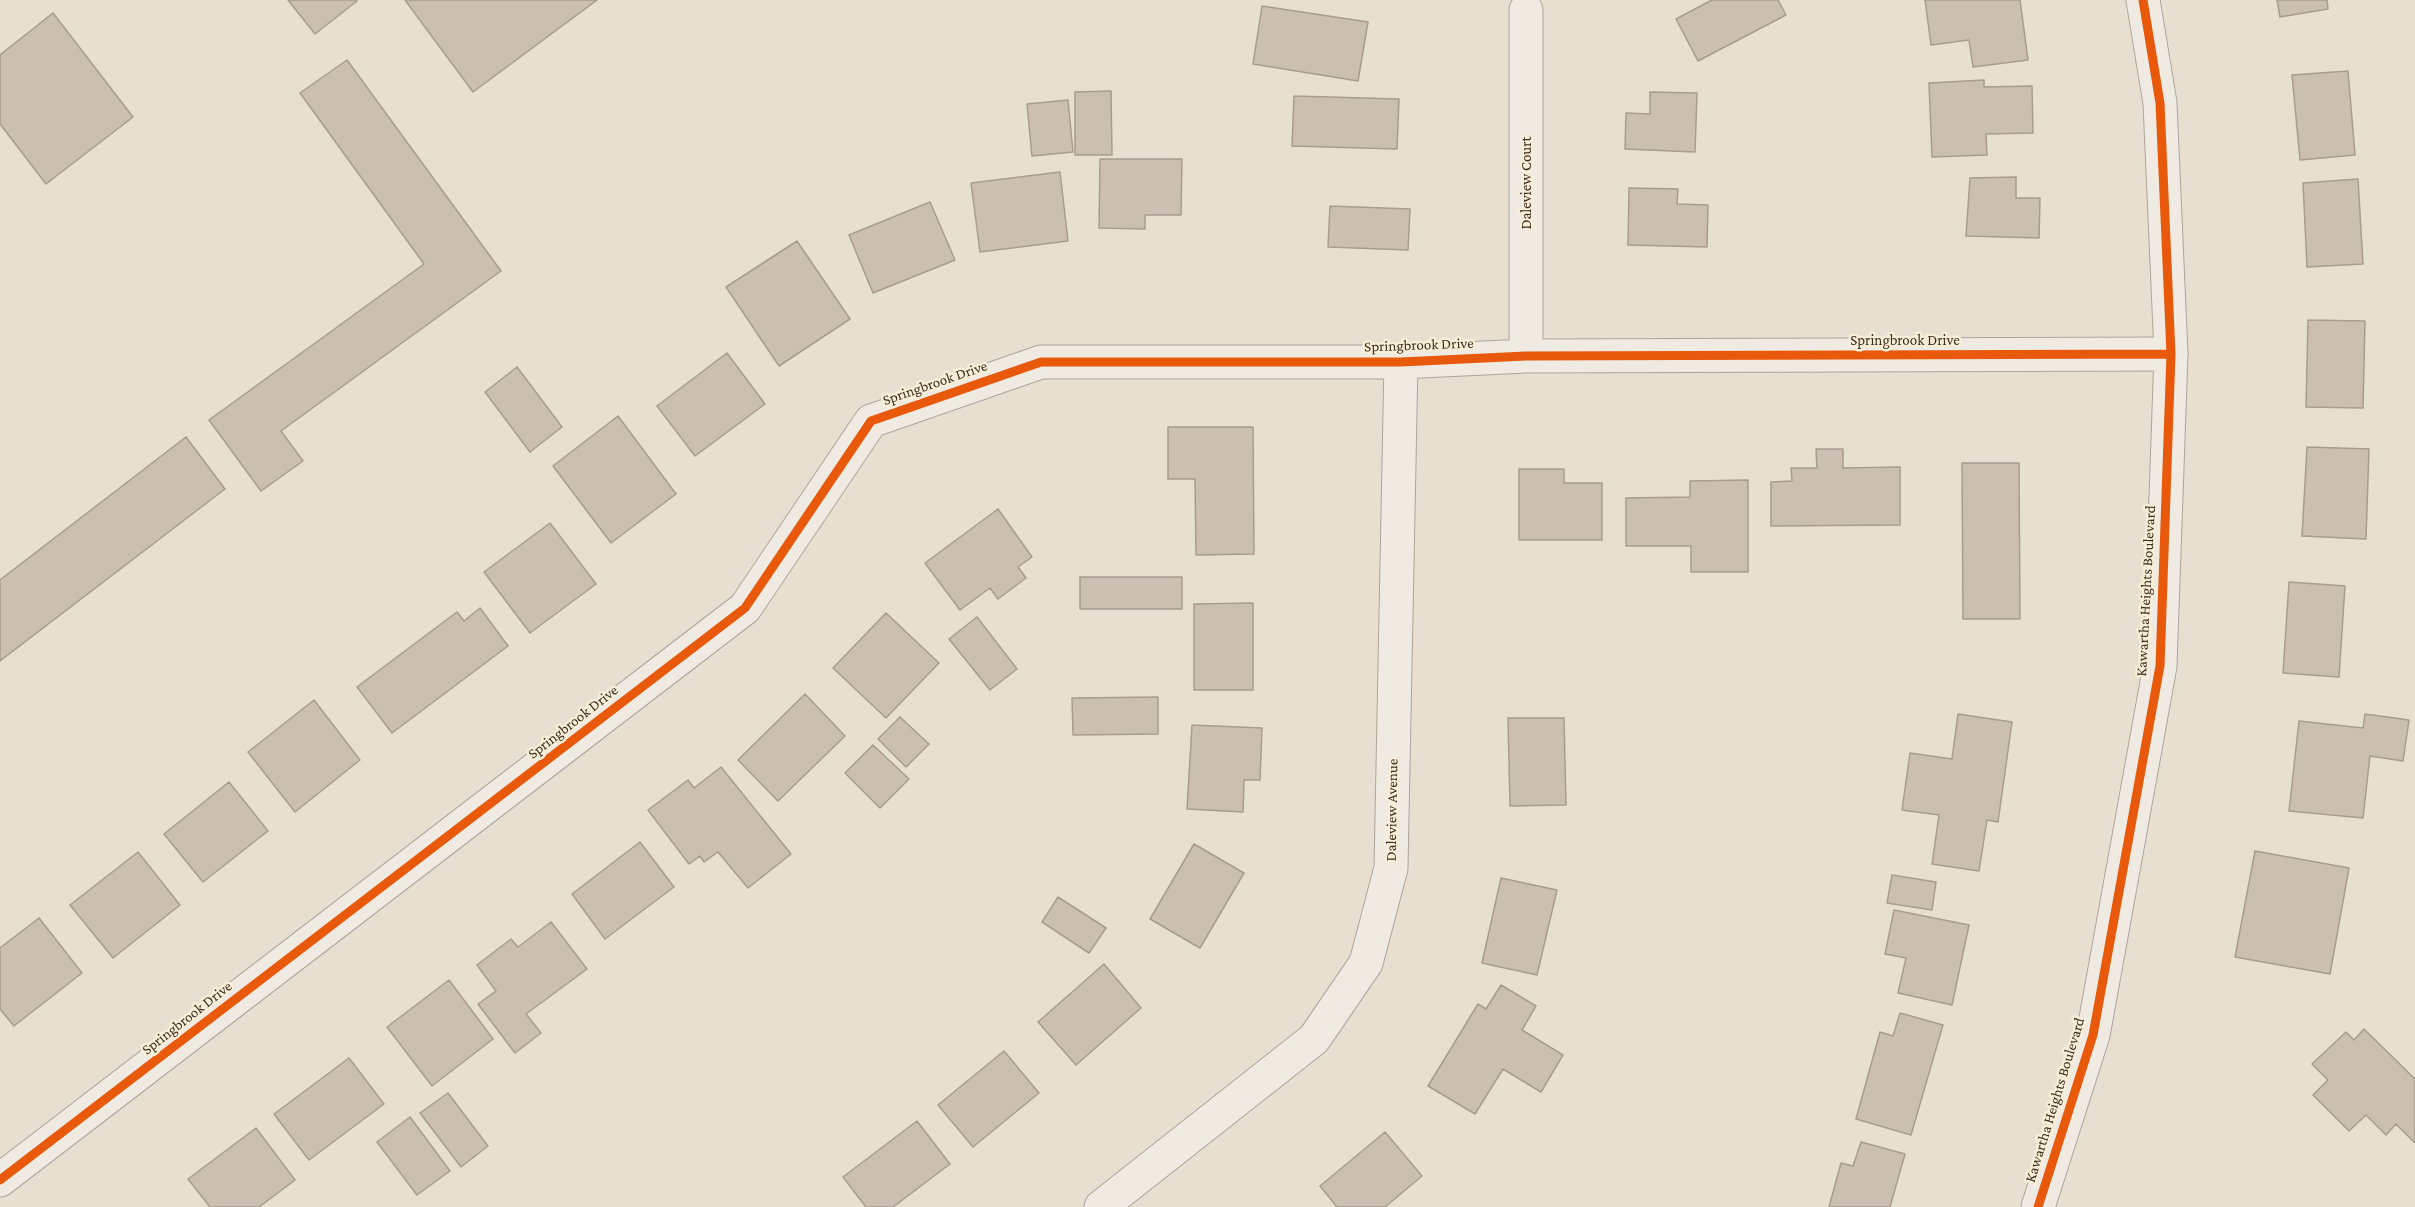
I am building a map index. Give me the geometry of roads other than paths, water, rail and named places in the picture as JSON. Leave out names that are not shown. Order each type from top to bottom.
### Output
[{"type":"street","name":"Kawartha Heights Boulevard","points":[[2038,1207],[2093,1035],[2160,666],[2171,354],[2160,103],[2143,0]]},
{"type":"street","name":"Daleview Court","points":[[1526,10],[1526,356]]},
{"type":"street","name":"Springbrook Drive","points":[[0,1180],[745,608],[871,421],[1041,362],[1401,362],[1526,356],[2171,354]]},
{"type":"street","name":"Daleview Avenue","points":[[1101,1207],[1314,1039],[1366,963],[1391,868],[1401,362]]}]
